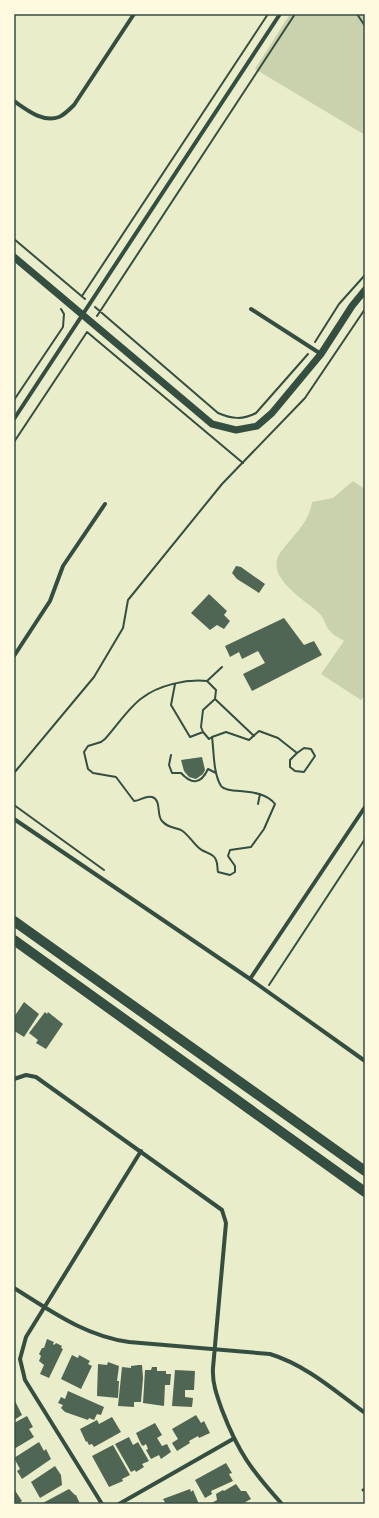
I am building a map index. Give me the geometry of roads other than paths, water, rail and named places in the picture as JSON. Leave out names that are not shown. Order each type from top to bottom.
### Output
[{"type":"main road","points":[[14,921],[365,1172]]},
{"type":"main road","points":[[14,940],[365,1192]]},
{"type":"street","points":[[14,101],[32,113],[48,119],[60,117],[74,105],[134,14]]},
{"type":"street","points":[[14,419],[280,14]]},
{"type":"street","points":[[14,257],[212,424],[236,430],[257,426],[272,413],[321,354],[352,306],[365,290]]},
{"type":"street","points":[[250,309],[321,354]]},
{"type":"street","points":[[14,656],[50,601],[63,566],[104,504]]},
{"type":"street","points":[[250,979],[365,807]]},
{"type":"street","points":[[14,819],[250,979],[365,1061]]},
{"type":"street","points":[[14,1079],[26,1075],[36,1077],[219,1206],[225,1215],[226,1223],[212,1375],[214,1388],[233,1439],[251,1469],[282,1504]]},
{"type":"street","points":[[102,1504],[22,1373],[20,1359],[23,1344],[141,1151]]},
{"type":"street","points":[[14,1288],[73,1324],[109,1339],[214,1350],[270,1354],[300,1366],[365,1413]]},
{"type":"street","points":[[119,1504],[233,1439]]}]
